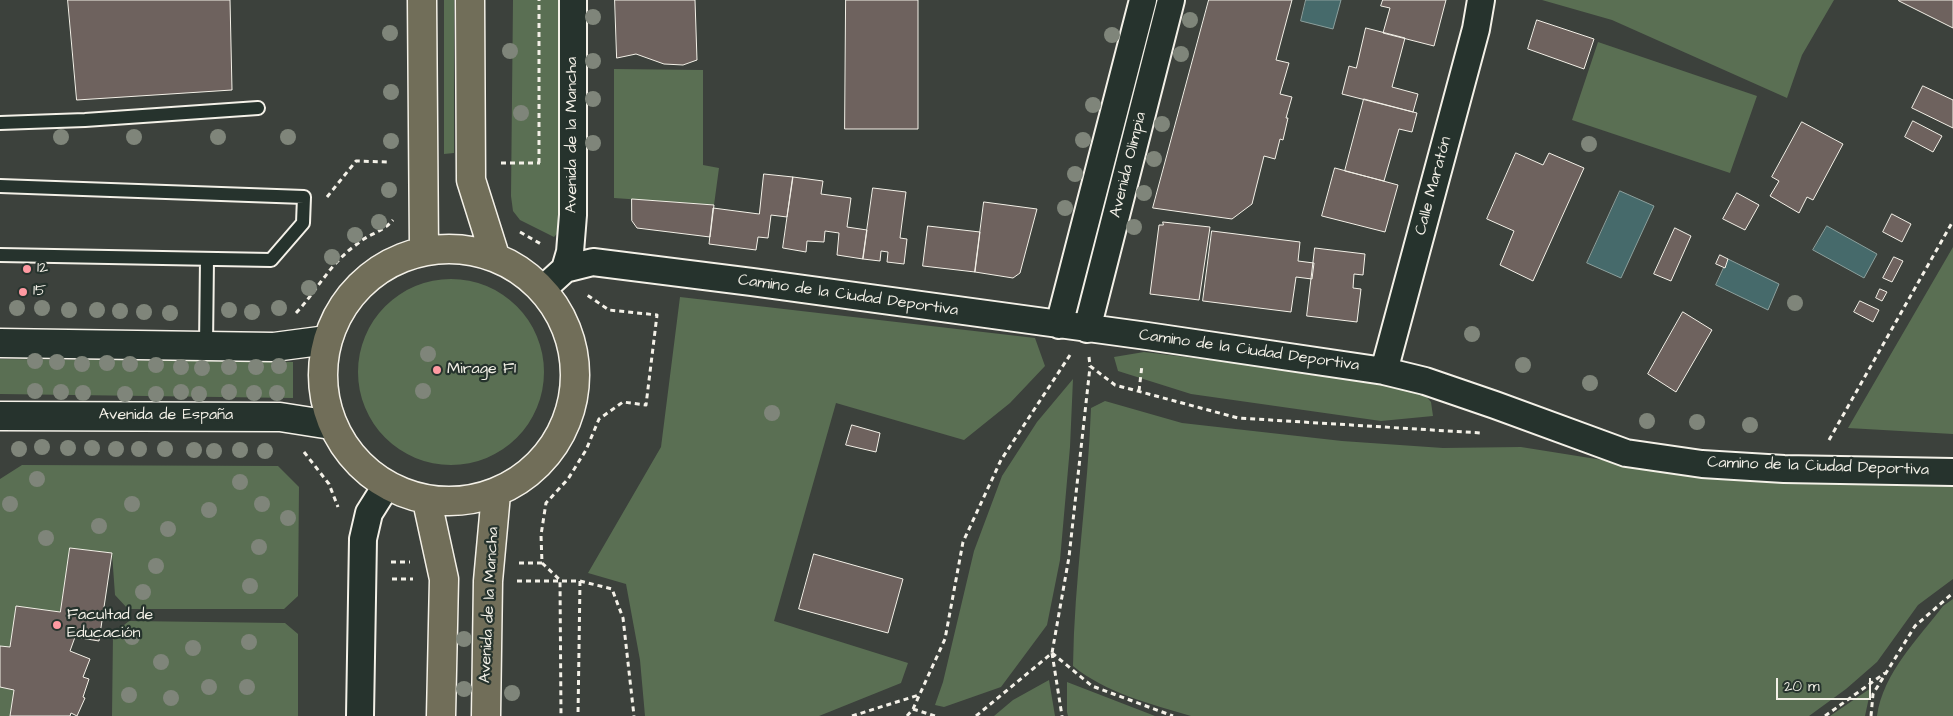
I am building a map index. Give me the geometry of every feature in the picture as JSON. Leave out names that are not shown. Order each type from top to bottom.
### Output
[{"type":"main road","points":[[422,0],[424,250]]},
{"type":"main road","points":[[470,0],[471,180],[495,256]]},
{"type":"main road","points":[[460,248],[495,256],[543,289],[569,331],[577,379],[566,427],[537,468],[496,494],[427,501],[386,486],[354,460],[332,425],[322,383],[327,340],[340,308],[363,281],[391,262],[424,250],[460,248]]},
{"type":"main road","points":[[0,343],[270,346],[327,340]]},
{"type":"main road","name":"Avenida de España","points":[[0,416],[280,417],[332,425]]},
{"type":"main road","name":"Avenida de la Mancha","points":[[486,716],[487,591],[496,494]]},
{"type":"main road","points":[[427,501],[444,579],[441,716]]},
{"type":"street","name":"Avenida de la Mancha","points":[[565,268],[570,252],[573,215],[573,0]]},
{"type":"street","name":"Avenida Olimpia","points":[[1059,326],[1143,0]]},
{"type":"street","name":"Avenida Olimpia","points":[[1087,329],[1171,0]]},
{"type":"street","name":"Calle Maratón","points":[[1384,371],[1474,37],[1481,0]]},
{"type":"street","name":"Camino de la Ciudad Deportiva","points":[[565,268],[593,262],[752,282],[1384,371],[1425,381],[1626,453],[1702,464],[1784,469],[1953,472]]},
{"type":"street","points":[[543,289],[565,268]]},
{"type":"street","points":[[360,716],[363,539],[369,513],[386,486]]},
{"type":"lane","points":[[0,123],[85,120],[258,108]]},
{"type":"lane","points":[[0,186],[304,197],[303,223],[271,260],[0,255]]},
{"type":"lane","points":[[206,346],[207,259]]},
{"type":"path","points":[[539,0],[539,163]]},
{"type":"path","points":[[304,208],[325,200],[356,161],[386,162]]},
{"type":"path","points":[[498,163],[547,163]]},
{"type":"path","points":[[270,346],[271,324],[290,318],[304,305],[329,270],[340,259],[362,240],[388,226],[394,218]]},
{"type":"path","points":[[1812,470],[1953,221]]},
{"type":"path","points":[[513,227],[539,242],[565,268],[586,294],[609,310],[656,316],[646,406],[622,402],[599,419],[586,450],[568,479],[546,503],[542,535],[542,563]]},
{"type":"path","points":[[1062,716],[1052,653],[1069,557],[1090,366],[1087,329]]},
{"type":"path","points":[[908,716],[945,639],[963,542],[1001,460],[1087,329]]},
{"type":"path","points":[[1139,391],[1143,362]]},
{"type":"path","points":[[1090,366],[1115,385],[1238,418],[1488,433]]},
{"type":"path","points":[[296,448],[303,451],[330,484],[338,505],[338,514]]},
{"type":"path","points":[[362,561],[440,563]]},
{"type":"path","points":[[490,563],[542,563],[560,580],[561,716]]},
{"type":"path","points":[[580,581],[612,589],[623,618],[634,716]]},
{"type":"path","points":[[1871,716],[1873,694],[1915,626],[1953,593]]},
{"type":"path","points":[[976,716],[1052,653]]},
{"type":"path","points":[[1052,653],[1092,686],[1173,716]]},
{"type":"path","points":[[1825,716],[1887,672]]},
{"type":"path","points":[[852,716],[919,695]]},
{"type":"path","points":[[913,709],[935,716]]},
{"type":"green space","points":[[444,0],[454,0],[454,153],[444,154]]},
{"type":"green space","points":[[513,0],[564,0],[563,227],[554,237],[520,220],[513,211],[511,196]]},
{"type":"green space","points":[[1154,0],[1162,0],[1096,245],[1089,243]]},
{"type":"green space","points":[[1542,0],[1834,0],[1802,55],[1787,98],[1612,20]]},
{"type":"green space","points":[[1598,42],[1757,96],[1730,173],[1572,120]]},
{"type":"green space","points":[[614,69],[703,70],[703,165],[719,168],[714,205],[614,198]]},
{"type":"green space","points":[[1953,247],[1953,434],[1848,428]]},
{"type":"green space","points":[[460,279],[487,286],[503,294],[517,306],[529,320],[537,336],[543,354],[543,390],[537,408],[529,424],[517,438],[503,450],[487,458],[469,464],[442,465],[415,458],[399,450],[373,424],[359,390],[358,363],[365,336],[373,320],[399,294],[433,280]]},
{"type":"green space","points":[[680,297],[1035,338],[1045,366],[1010,403],[964,440],[836,403],[774,621],[908,663],[901,683],[819,716],[645,716],[640,660],[626,584],[588,573],[661,447]]},
{"type":"green space","points":[[1144,352],[1384,381],[1424,394],[1431,402],[1433,416],[1381,421],[1191,394],[1118,371],[1114,357]]},
{"type":"green space","points":[[0,359],[293,362],[293,398],[0,394]]},
{"type":"green space","points":[[1073,379],[1070,447],[1060,560],[1047,625],[1001,687],[944,707],[935,705],[943,682],[974,551],[1002,476],[1037,422]]},
{"type":"green space","points":[[1105,401],[1182,423],[1342,441],[1443,448],[1521,447],[1684,473],[1953,484],[1953,579],[1918,605],[1877,662],[1846,689],[1809,716],[1191,716],[1114,691],[1073,666],[1091,408]]},
{"type":"green space","points":[[22,465],[278,466],[299,487],[298,596],[284,609],[128,609],[115,595],[112,553],[70,548],[60,612],[16,606],[10,647],[0,646],[0,479]]},
{"type":"green space","points":[[1953,599],[1953,716],[1877,716],[1886,685],[1903,657],[1943,606]]},
{"type":"green space","points":[[129,621],[285,623],[298,634],[298,716],[112,716],[113,634]]},
{"type":"green space","points":[[1049,680],[1055,716],[994,716],[1013,700]]},
{"type":"green space","points":[[1067,682],[1155,716],[1068,716]]},
{"type":"green space","points":[[0,687],[14,690],[10,716],[0,716]]},
{"type":"green space","points":[[1871,688],[1865,716],[1830,716]]},
{"type":"water","points":[[1306,0],[1341,0],[1333,29],[1301,21]]},
{"type":"water","points":[[1620,191],[1654,206],[1621,278],[1587,263]]},
{"type":"water","points":[[1827,226],[1877,254],[1864,278],[1813,250]]},
{"type":"water","points":[[1728,259],[1779,284],[1768,310],[1716,285]]},
{"type":"building","points":[[68,0],[230,0],[232,90],[77,100]]},
{"type":"building","points":[[615,0],[695,0],[697,60],[683,65],[664,64],[636,54],[617,58]]},
{"type":"building","points":[[846,0],[918,0],[918,129],[845,129]]},
{"type":"building","points":[[1209,0],[1292,0],[1276,60],[1289,63],[1280,94],[1292,97],[1286,118],[1288,118],[1283,140],[1280,139],[1275,159],[1264,156],[1252,204],[1232,219],[1153,208]]},
{"type":"building","points":[[1383,0],[1446,0],[1434,46],[1383,33],[1390,8],[1381,6]]},
{"type":"building","points":[[1953,0],[1953,28],[1899,1]]},
{"type":"building","points":[[1537,20],[1594,39],[1584,69],[1528,49]]},
{"type":"building","points":[[1366,28],[1405,38],[1392,87],[1418,94],[1413,112],[1342,94],[1349,66],[1356,68]]},
{"type":"building","points":[[1923,86],[1953,100],[1953,128],[1912,108]]},
{"type":"building","points":[[1364,99],[1417,113],[1412,132],[1399,129],[1384,181],[1345,171]]},
{"type":"building","points":[[1913,121],[1942,136],[1933,152],[1905,137]]},
{"type":"building","points":[[1802,122],[1843,144],[1813,200],[1807,197],[1799,213],[1770,196],[1779,181],[1772,177]]},
{"type":"building","points":[[1516,153],[1543,165],[1549,153],[1584,168],[1533,281],[1500,265],[1514,231],[1487,219]]},
{"type":"building","points":[[1335,168],[1398,185],[1385,232],[1322,216]]},
{"type":"building","points":[[764,174],[793,177],[787,217],[771,215],[768,238],[758,237],[756,250],[709,244],[713,208],[759,214]]},
{"type":"building","points":[[793,177],[823,181],[821,194],[851,198],[847,227],[867,230],[863,259],[837,255],[839,233],[825,231],[824,242],[807,241],[806,252],[783,248]]},
{"type":"building","points":[[873,188],[906,192],[900,238],[907,239],[904,264],[887,262],[888,252],[881,251],[880,261],[863,259]]},
{"type":"building","points":[[1737,193],[1759,205],[1745,230],[1723,219]]},
{"type":"building","points":[[632,199],[714,205],[710,237],[637,228],[632,221]]},
{"type":"building","points":[[984,202],[1037,209],[1020,273],[1013,278],[975,272]]},
{"type":"building","points":[[1892,214],[1911,224],[1902,242],[1883,232]]},
{"type":"building","points":[[1163,222],[1210,227],[1199,300],[1150,294],[1159,225],[1163,225]]},
{"type":"building","points":[[928,226],[980,232],[975,272],[923,266]]},
{"type":"building","points":[[1675,228],[1691,236],[1671,281],[1654,274]]},
{"type":"building","points":[[1212,231],[1300,242],[1298,261],[1314,263],[1312,279],[1296,277],[1291,312],[1203,301]]},
{"type":"building","points":[[1315,248],[1365,254],[1363,275],[1354,274],[1353,288],[1361,289],[1357,322],[1307,316]]},
{"type":"building","points":[[1720,255],[1728,259],[1725,268],[1716,264]]},
{"type":"building","points":[[1894,257],[1903,261],[1892,282],[1883,278]]},
{"type":"building","points":[[1880,289],[1887,292],[1882,301],[1876,298]]},
{"type":"building","points":[[1860,301],[1879,310],[1873,322],[1854,312]]},
{"type":"building","points":[[1683,312],[1712,330],[1676,392],[1648,374]]},
{"type":"building","points":[[852,425],[880,433],[876,452],[846,445]]},
{"type":"building","name":"Facultad de Educación","points":[[70,548],[112,553],[99,641],[75,637],[70,651],[90,659],[83,677],[89,679],[83,697],[85,698],[77,716],[71,713],[70,716],[10,716],[14,690],[0,687],[0,646],[10,647],[16,606],[60,612]]},
{"type":"building","points":[[814,554],[903,579],[888,633],[799,609]]},
{"type":"place","name":"12","points":[[27,269]]},
{"type":"place","name":"15","points":[[23,292]]},
{"type":"place","name":"Mirage F1","points":[[437,370]]},
{"type":"place","name":"Facultad de Educación","points":[[57,625]]}]
